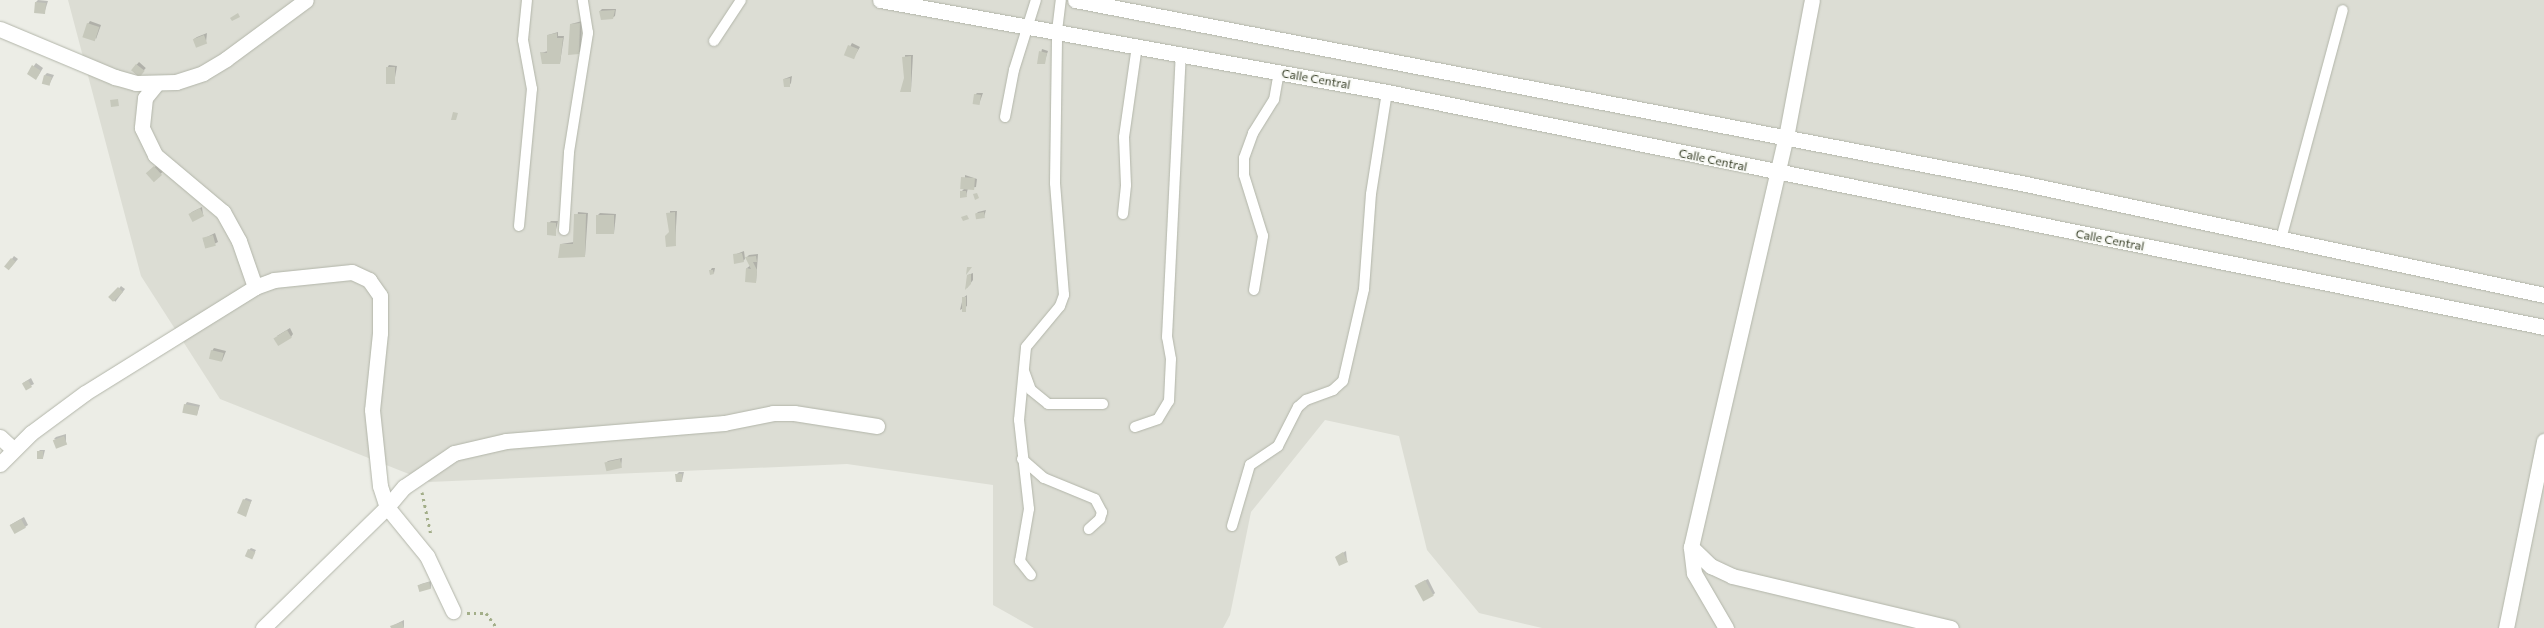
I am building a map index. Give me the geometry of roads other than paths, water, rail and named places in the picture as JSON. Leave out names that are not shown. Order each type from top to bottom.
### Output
[{"type":"street","points":[[0,29],[115,77],[157,83],[203,73],[306,0]]},
{"type":"street","name":"Calle Central","points":[[880,0],[1387,92],[1778,174],[2544,327]]},
{"type":"street","points":[[1075,0],[1786,138],[2544,295]]},
{"type":"street","points":[[1726,628],[1694,573],[1691,547],[1786,138],[1812,0]]},
{"type":"street","points":[[157,83],[146,98],[142,128],[155,155],[223,212],[239,241],[255,287]]},
{"type":"street","points":[[0,464],[13,450],[85,393],[255,287],[274,280],[344,271],[362,275],[375,287],[380,296],[380,325],[372,410],[380,486],[387,507],[427,556],[452,611]]},
{"type":"street","points":[[263,628],[387,507],[404,487],[430,467],[454,453],[490,444],[589,432],[724,423],[772,413],[794,413],[877,426]]},
{"type":"street","points":[[0,437],[13,450]]},
{"type":"street","points":[[2506,628],[2544,441]]},
{"type":"street","points":[[1691,547],[1711,566],[1732,576],[1951,628]]},
{"type":"lane","points":[[519,226],[532,89],[523,40],[527,0]]},
{"type":"lane","points":[[564,230],[569,152],[588,33],[583,0]]},
{"type":"lane","points":[[714,41],[741,0]]},
{"type":"lane","points":[[1005,117],[1014,70],[1036,0]]},
{"type":"lane","points":[[1031,576],[1020,561],[1028,509],[1019,420],[1026,348],[1060,306],[1064,295],[1055,183],[1059,55],[1057,31],[1061,0]]},
{"type":"lane","points":[[2281,239],[2343,10]]},
{"type":"lane","points":[[1123,214],[1126,185],[1124,137],[1137,46]]},
{"type":"lane","points":[[1135,427],[1158,418],[1169,401],[1171,359],[1167,337],[1181,54]]},
{"type":"lane","points":[[1254,290],[1263,236],[1244,175],[1244,158],[1253,134],[1274,100],[1280,72]]},
{"type":"lane","points":[[1232,526],[1250,465],[1278,446],[1298,408],[1306,400],[1333,390],[1343,381],[1364,289],[1371,194],[1387,92]]},
{"type":"lane","points":[[1023,366],[1030,390],[1048,404],[1103,404]]},
{"type":"lane","points":[[1022,459],[1044,478],[1095,500],[1102,512],[1100,519],[1089,529]]}]
